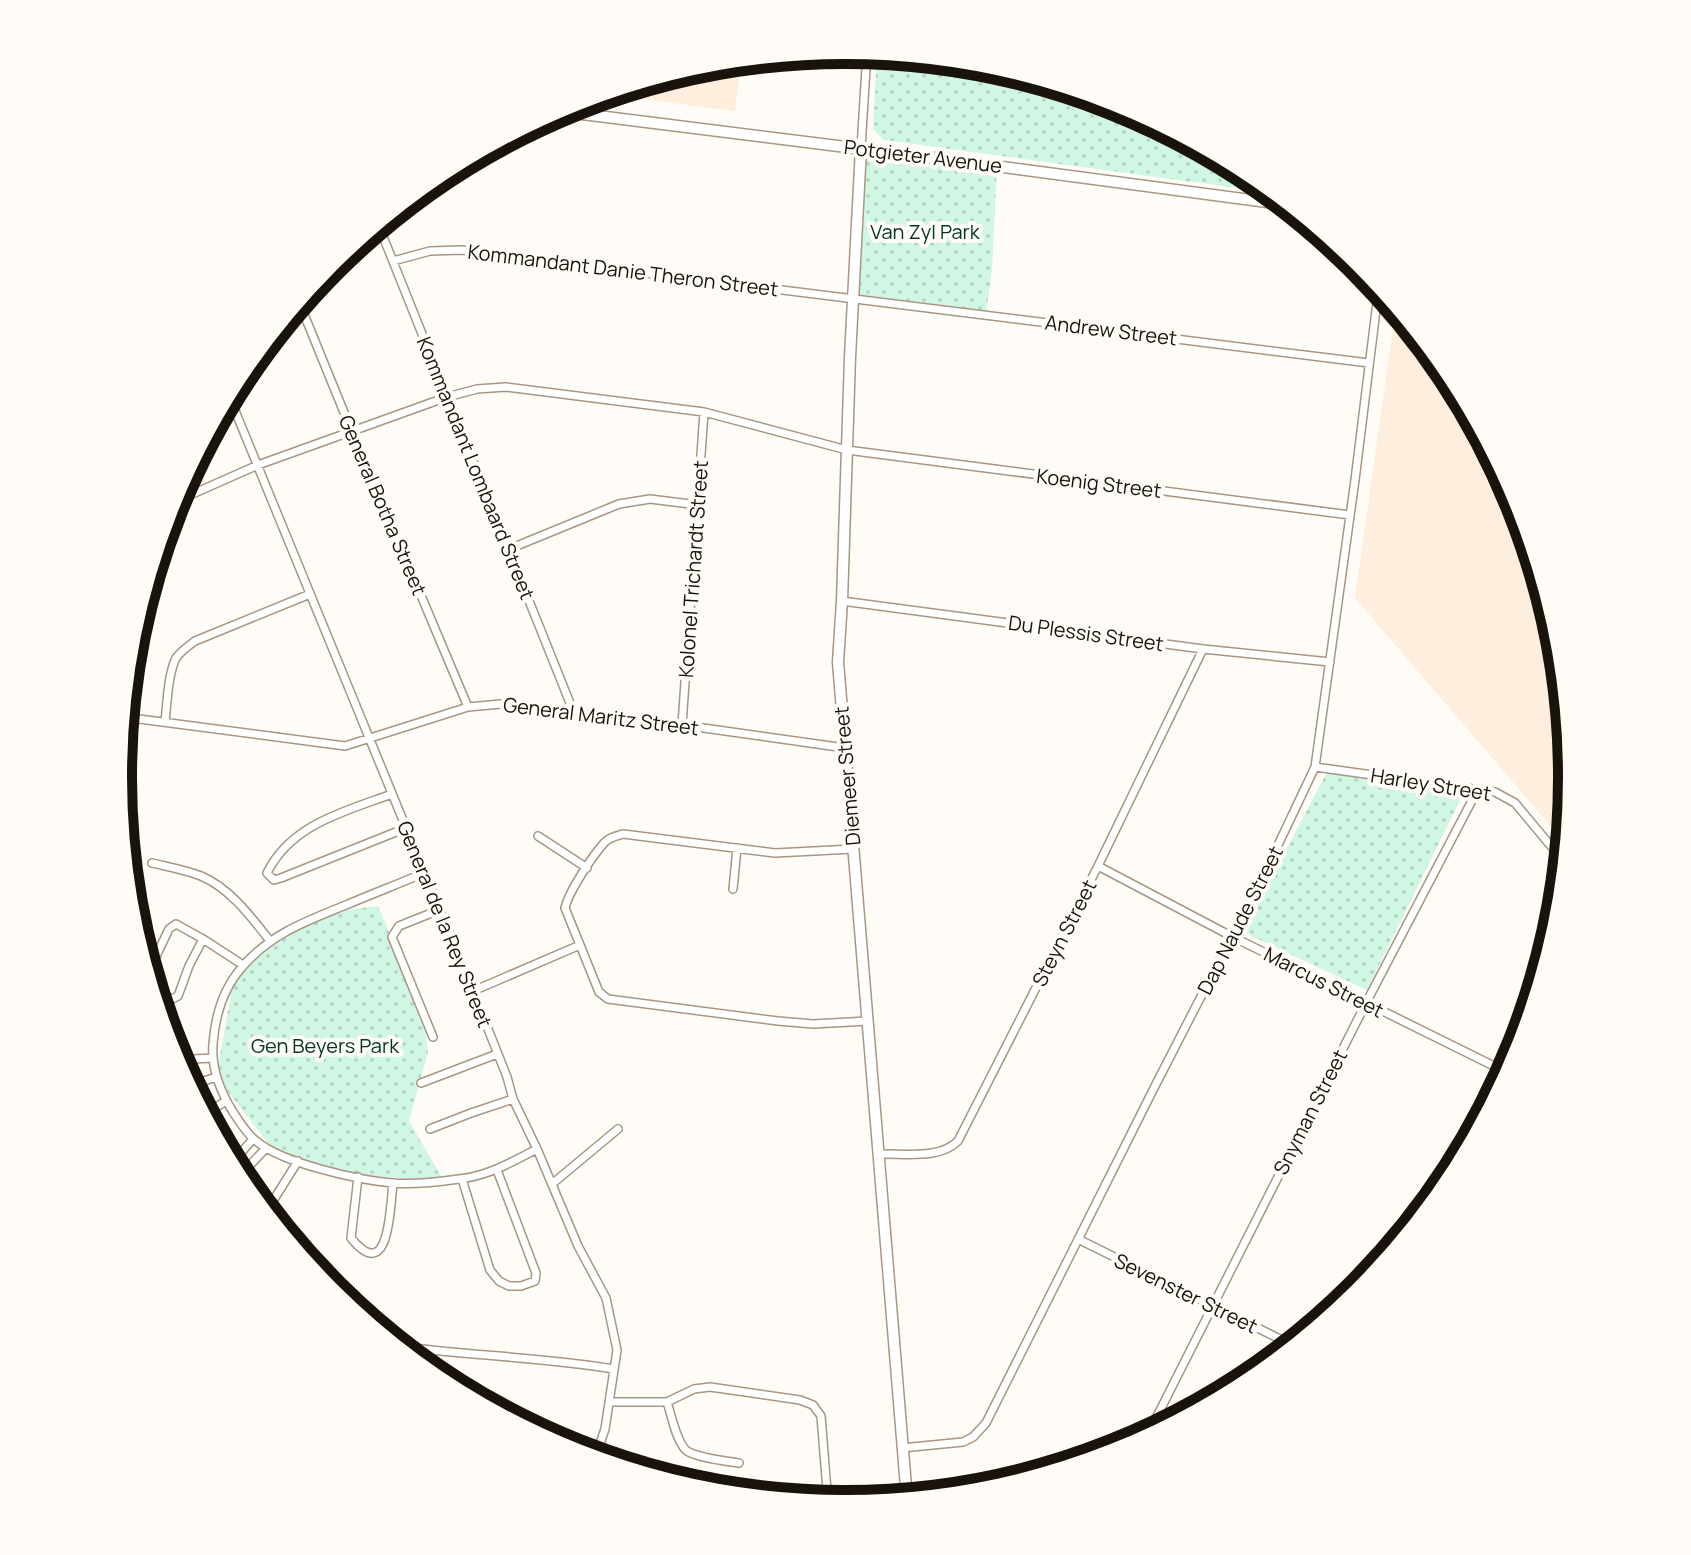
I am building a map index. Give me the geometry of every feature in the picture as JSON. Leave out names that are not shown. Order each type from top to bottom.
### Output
[{"type":"street","name":"Diemeer Street","points":[[866,65],[838,649],[879,1154],[880,1226],[906,1488]]},
{"type":"street","name":"Potgieter Avenue","points":[[583,114],[1268,202]]},
{"type":"street","name":"Kommandant Lombaard Street","points":[[382,235],[574,713]]},
{"type":"street","name":"Kommandant Danie Theron Street","points":[[393,261],[430,251],[461,250],[854,298]]},
{"type":"street","name":"Andrew Street","points":[[854,298],[1369,363]]},
{"type":"street","name":"Dap Naude Street","points":[[902,1448],[963,1442],[973,1437],[986,1423],[1315,767],[1377,302]]},
{"type":"street","name":"General Botha Street","points":[[304,313],[468,707]]},
{"type":"street","name":"Koenig Street","points":[[190,495],[258,465],[447,397],[477,389],[506,387],[704,412],[847,450],[1350,515]]},
{"type":"street","name":"General de la Rey Street","points":[[235,410],[473,991],[513,1099],[578,1246],[606,1298],[617,1350],[605,1429],[599,1447]]},
{"type":"street","name":"Kolonel Trichardt Street","points":[[682,725],[704,412]]},
{"type":"street","points":[[509,549],[630,501],[650,499],[698,505]]},
{"type":"street","points":[[165,722],[172,672],[182,651],[195,641],[310,594]]},
{"type":"street","name":"Du Plessis Street","points":[[842,601],[1203,649],[1330,662]]},
{"type":"street","name":"Steyn Street","points":[[879,1154],[938,1153],[958,1141],[1098,866],[1203,649]]},
{"type":"street","name":"General Maritz Street","points":[[135,718],[337,746],[352,745],[468,707],[501,704],[845,748]]},
{"type":"street","name":"Harley Street","points":[[1315,767],[1495,792],[1515,803],[1555,851]]},
{"type":"street","name":"Snyman Street","points":[[1155,1420],[1478,789]]},
{"type":"street","points":[[392,794],[301,832],[268,869],[268,874],[278,879],[406,828]]},
{"type":"street","points":[[853,849],[782,853],[623,834],[605,842],[575,885],[565,908],[599,992],[613,1001],[813,1024],[868,1021]]},
{"type":"street","points":[[538,836],[587,868]]},
{"type":"street","points":[[733,889],[737,848]]},
{"type":"street","points":[[152,863],[210,881],[234,900],[270,941]]},
{"type":"street","name":"Marcus Street","points":[[1098,866],[1231,936],[1497,1067]]},
{"type":"street","points":[[424,873],[292,927],[270,941],[243,965],[219,1010],[212,1058],[216,1077],[226,1101],[253,1139],[266,1148],[333,1173],[393,1183],[462,1179],[497,1170],[537,1149]]},
{"type":"street","points":[[433,1037],[392,937],[399,926],[439,910]]},
{"type":"street","points":[[155,958],[171,926],[180,925],[243,965]]},
{"type":"street","points":[[168,999],[178,996],[203,939]]},
{"type":"street","points":[[473,991],[580,945]]},
{"type":"street","points":[[421,1083],[497,1054]]},
{"type":"street","points":[[190,1059],[212,1058]]},
{"type":"street","points":[[201,1082],[216,1077]]},
{"type":"street","points":[[430,1129],[513,1099]]},
{"type":"street","points":[[214,1108],[226,1101]]},
{"type":"street","points":[[552,1184],[618,1129]]},
{"type":"street","points":[[240,1154],[253,1139]]},
{"type":"street","points":[[248,1167],[266,1148]]},
{"type":"street","points":[[272,1202],[298,1161]]},
{"type":"street","points":[[462,1179],[490,1270],[505,1285],[521,1286],[535,1281],[536,1273],[497,1170]]},
{"type":"street","points":[[358,1177],[351,1238],[361,1250],[372,1253],[379,1250],[386,1240],[393,1183]]},
{"type":"street","name":"Sevenster Street","points":[[1078,1239],[1284,1341]]},
{"type":"street","points":[[417,1348],[574,1362],[614,1369]]},
{"type":"street","points":[[609,1402],[667,1402],[694,1389],[710,1387],[800,1400],[813,1405],[821,1416],[827,1490]]},
{"type":"street","points":[[667,1402],[678,1437],[687,1451],[739,1463]]},
{"type":"shaded area","points":[[740,72],[735,111],[631,97]]},
{"type":"shaded area","points":[[1394,321],[1439,381],[1463,421],[1505,504],[1521,548],[1535,593],[1553,684],[1559,778],[1556,833],[1355,598]]},
{"type":"green space","points":[[876,65],[939,70],[1030,88],[1119,118],[1202,160],[1250,190],[883,140],[873,128]]},
{"type":"green space","name":"Van Zyl Park","points":[[861,148],[997,166],[992,269],[986,315],[854,298]]},
{"type":"green space","points":[[1327,772],[1464,792],[1367,990],[1243,932]]},
{"type":"green space","name":"Gen Beyers Park","points":[[378,906],[424,1015],[428,1052],[409,1121],[444,1181],[343,1174],[277,1154],[216,1077],[234,978],[280,933],[329,912]]}]
